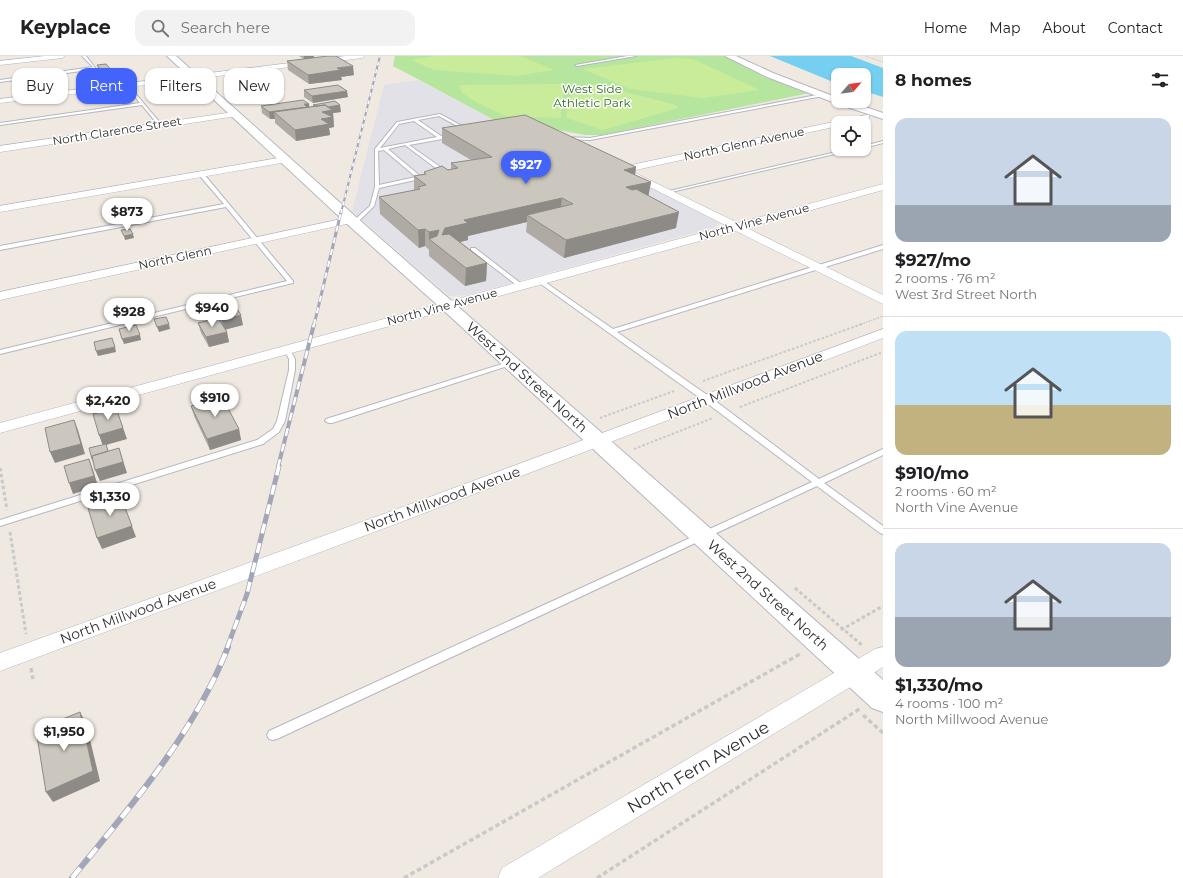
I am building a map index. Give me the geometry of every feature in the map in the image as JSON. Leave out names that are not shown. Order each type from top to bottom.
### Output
[{"type":"street","points":[[0,63],[62,56]]},
{"type":"street","name":"West 2nd Street North","points":[[171,56],[184,68]]},
{"type":"street","points":[[216,74],[362,56]]},
{"type":"street","points":[[729,56],[831,98]]},
{"type":"street","points":[[742,56],[831,93]]},
{"type":"street","points":[[0,101],[145,83]]},
{"type":"street","points":[[0,104],[76,94]]},
{"type":"street","name":"West 2nd Street North","points":[[216,97],[352,222],[598,440],[881,698]]},
{"type":"street","points":[[871,107],[883,111]]},
{"type":"street","points":[[859,108],[883,116]]},
{"type":"street","name":"North Clarence Street","points":[[0,149],[234,114]]},
{"type":"street","name":"North Glenn Avenue","points":[[667,192],[618,168],[831,124]]},
{"type":"street","points":[[559,138],[580,149]]},
{"type":"street","points":[[0,209],[284,160]]},
{"type":"street","name":"North Vine Avenue","points":[[0,428],[883,187]]},
{"type":"street","points":[[667,192],[883,300]]},
{"type":"street","name":"North Glenn","points":[[0,296],[352,222]]},
{"type":"street","name":"North Millwood Avenue","points":[[0,662],[707,400],[883,333]]},
{"type":"street","name":"North Fern Avenue","points":[[512,878],[883,656]]},
{"type":"lane","points":[[0,80],[95,68],[84,56]]},
{"type":"lane","points":[[577,65],[634,56]]},
{"type":"lane","points":[[559,138],[590,139],[822,95]]},
{"type":"lane","points":[[137,97],[160,124]]},
{"type":"lane","points":[[0,124],[143,104]]},
{"type":"lane","points":[[352,222],[372,206],[377,187],[376,150],[398,123],[440,115],[471,132]]},
{"type":"lane","points":[[415,120],[442,138]]},
{"type":"lane","points":[[464,133],[478,131]]},
{"type":"lane","points":[[376,150],[456,135]]},
{"type":"lane","points":[[871,145],[883,142]]},
{"type":"lane","points":[[406,144],[444,172],[438,174]]},
{"type":"lane","points":[[384,148],[420,178]]},
{"type":"lane","points":[[667,192],[831,154]]},
{"type":"lane","points":[[0,352],[291,282],[201,174]]},
{"type":"lane","points":[[377,187],[432,175]]},
{"type":"lane","points":[[0,248],[227,205]]},
{"type":"lane","points":[[611,332],[883,247]]},
{"type":"lane","points":[[473,249],[521,286]]},
{"type":"lane","points":[[540,281],[688,386],[883,531]]},
{"type":"lane","points":[[0,523],[260,442],[276,430],[281,421],[292,370],[292,359],[287,349]]},
{"type":"lane","points":[[329,421],[512,363]]},
{"type":"lane","points":[[273,735],[883,452]]},
{"type":"path","points":[[866,56],[883,62]]},
{"type":"path","points":[[599,418],[883,316]]},
{"type":"path","points":[[631,450],[883,352]]},
{"type":"path","points":[[0,468],[26,637]]},
{"type":"path","points":[[404,878],[883,606]]},
{"type":"path","points":[[597,878],[881,698]]},
{"type":"shaded area","points":[[418,80],[500,123],[544,132],[716,220],[718,224],[715,227],[468,295],[449,296],[352,211],[384,85]]},
{"type":"green space","name":"West Side Athletic Park","points":[[395,56],[726,56],[810,93],[603,135],[585,135],[526,124],[500,123],[393,66]]},
{"type":"green space","points":[[436,56],[520,56],[554,70],[516,76],[434,70],[411,60]]},
{"type":"green space","points":[[675,58],[693,59],[760,90],[704,98],[630,89],[583,69]]},
{"type":"green space","points":[[558,84],[564,86],[561,118],[505,116],[472,100],[461,92],[460,85]]},
{"type":"green space","points":[[595,84],[676,105],[678,108],[603,130],[566,118],[569,97]]},
{"type":"water","points":[[770,56],[851,56],[883,68],[883,97],[871,93],[871,68],[831,68],[831,81]]},
{"type":"building","points":[[336,56],[353,66],[337,68],[341,70],[308,75],[287,61]]},
{"type":"building","points":[[106,64],[110,68],[99,68],[97,65]]},
{"type":"building","points":[[338,85],[347,91],[312,96],[304,90]]},
{"type":"building","points":[[303,100],[309,104],[304,104],[307,107],[269,112],[261,106],[284,104],[284,103]]},
{"type":"building","points":[[335,101],[340,105],[328,107],[325,105],[313,105]]},
{"type":"building","points":[[325,105],[332,110],[322,112],[333,117],[321,119],[329,124],[295,130],[274,112]]},
{"type":"building","points":[[525,115],[636,167],[624,170],[651,182],[626,187],[632,190],[636,189],[679,212],[566,240],[527,215],[573,204],[562,198],[464,220],[468,223],[445,228],[442,235],[449,234],[487,263],[466,268],[429,239],[437,236],[439,230],[429,232],[425,229],[418,230],[379,197],[420,189],[418,187],[426,185],[414,176],[426,174],[424,172],[442,166],[448,170],[458,168],[451,163],[492,157],[442,128]]},
{"type":"building","points":[[130,229],[133,234],[124,236],[121,230]]},
{"type":"building","points":[[233,303],[241,315],[222,320],[214,307]]},
{"type":"building","points":[[166,317],[169,324],[157,327],[154,319]]},
{"type":"building","points":[[218,318],[227,332],[206,337],[198,323]]},
{"type":"building","points":[[136,325],[140,335],[122,339],[119,329]]},
{"type":"building","points":[[112,338],[115,347],[96,351],[94,342]]},
{"type":"building","points":[[222,397],[239,429],[207,439],[191,406]]},
{"type":"building","points":[[116,408],[123,428],[99,435],[93,414]]},
{"type":"building","points":[[74,420],[81,444],[50,452],[45,428]]},
{"type":"building","points":[[106,444],[108,451],[92,456],[92,459],[89,448]]},
{"type":"building","points":[[119,448],[123,462],[95,470],[92,456]]},
{"type":"building","points":[[89,459],[94,476],[69,483],[64,466]]},
{"type":"building","points":[[121,497],[132,526],[97,538],[88,508]]},
{"type":"building","points":[[80,712],[93,771],[46,792],[36,730]]},
{"type":"railway","points":[[341,213],[380,56]]},
{"type":"railway","points":[[314,325],[341,212]]},
{"type":"railway","points":[[278,467],[314,324]]},
{"type":"railway","points":[[227,648],[247,594],[279,466]]},
{"type":"railway","points":[[72,878],[138,796],[179,739],[198,710],[228,647]]}]
